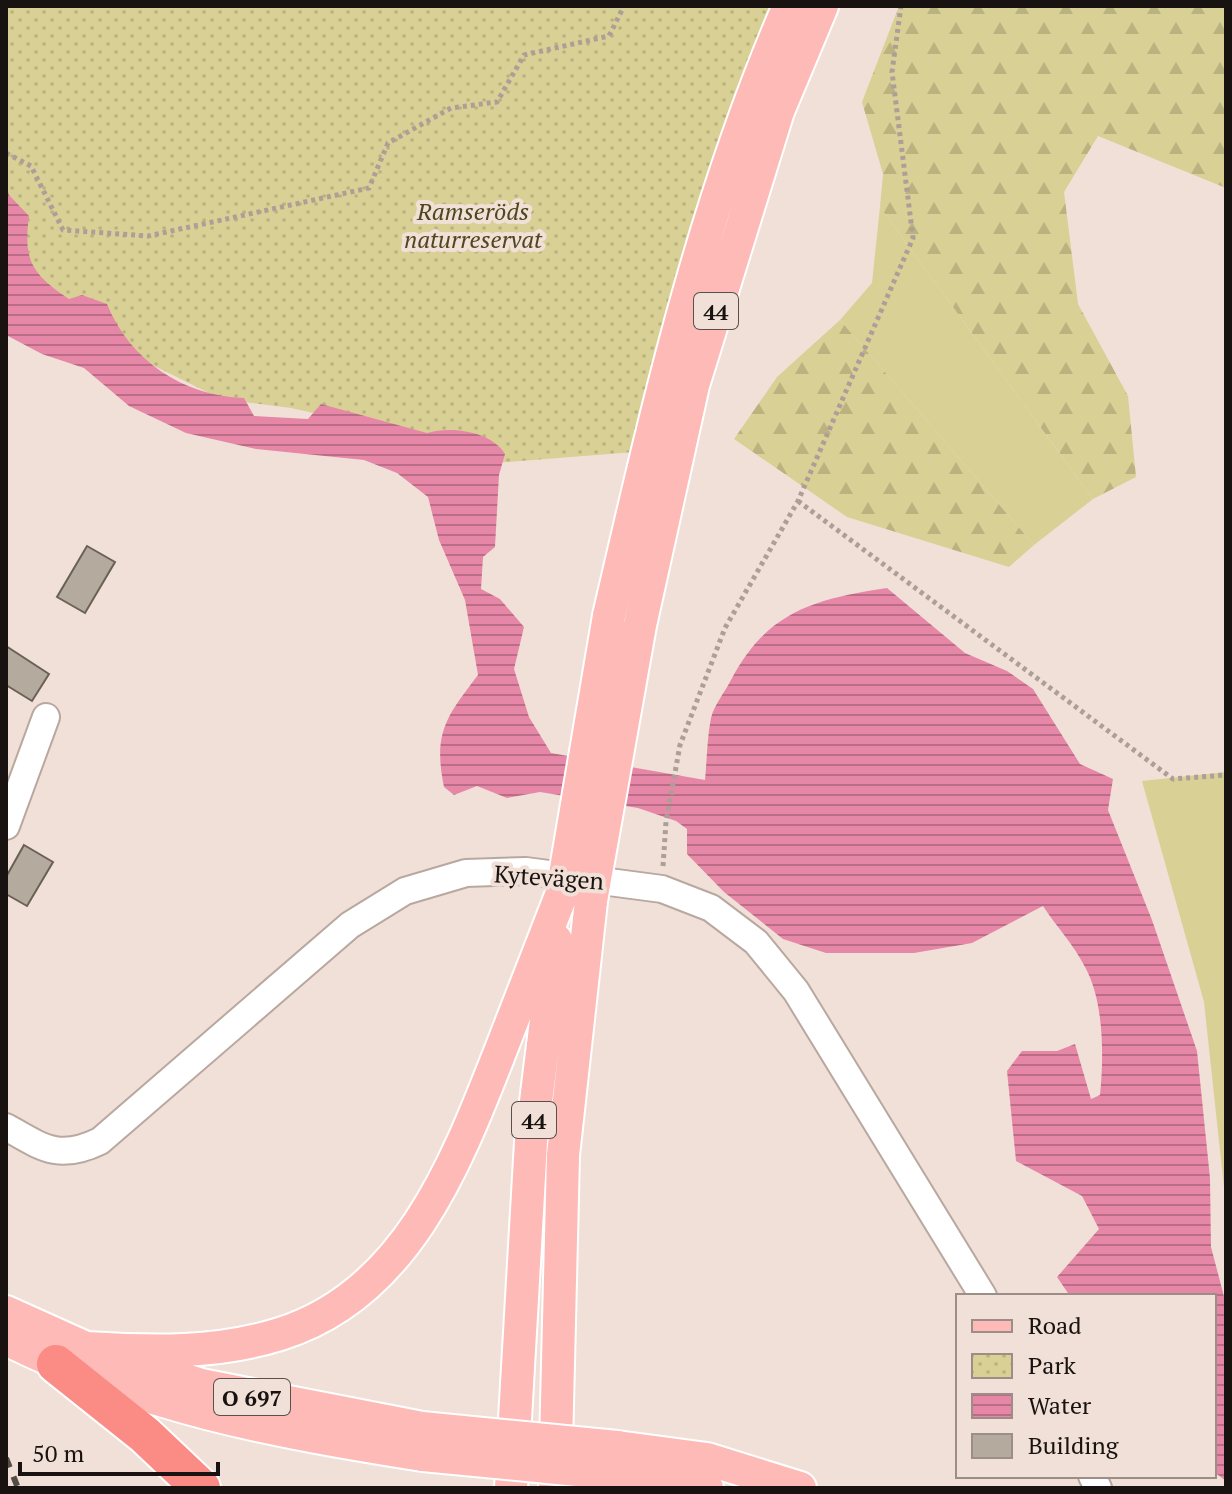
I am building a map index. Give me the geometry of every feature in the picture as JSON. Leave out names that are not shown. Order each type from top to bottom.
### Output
[{"type":"highway","name":"O 697","points":[[71,1356],[145,1435],[201,1488]]},
{"type":"main road","name":"44","points":[[555,1488],[563,1155],[576,897],[609,616],[663,381],[749,98],[789,6]]},
{"type":"main road","name":"44","points":[[511,1488],[531,1142],[576,897],[693,385],[778,111],[822,6]]},
{"type":"main road","points":[[71,1356],[246,1343],[311,1322],[371,1281],[422,1221],[465,1138],[576,897]]},
{"type":"main road","name":"O 697","points":[[6,1312],[71,1356]]},
{"type":"main road","name":"O 697","points":[[6,1339],[423,1441],[618,1460],[707,1459],[800,1488]]},
{"type":"main road","points":[[618,1460],[707,1488]]},
{"type":"street","points":[[6,826],[46,717]]},
{"type":"street","name":"Kytevägen","points":[[6,1127],[41,1147],[76,1153],[100,1141],[350,925],[405,891],[466,873],[526,871],[662,889],[711,908],[745,934],[796,991],[982,1294]]},
{"type":"path","points":[[6,153],[31,166],[63,230],[148,236],[283,209],[369,188],[388,143],[451,108],[497,102],[524,55],[609,36],[624,6]]},
{"type":"path","points":[[662,889],[666,822],[680,745],[725,628],[798,501],[913,238],[892,72],[901,6]]},
{"type":"path","points":[[798,501],[1173,779],[1226,775]]},
{"type":"green space","name":"Ramseröds naturreservat","points":[[6,6],[778,6],[634,452],[494,463],[422,437],[291,408],[221,399],[90,334],[45,300],[6,237]]},
{"type":"green space","points":[[899,6],[1226,6],[1226,188],[1098,136],[1064,192],[1078,304],[1128,396],[1136,477],[1093,499],[880,207],[883,174],[862,102]]},
{"type":"green space","points":[[880,207],[1093,499],[1034,545],[840,320],[872,283]]},
{"type":"green space","points":[[840,320],[1034,545],[1009,567],[847,517],[734,439],[777,377]]},
{"type":"green space","points":[[1226,772],[1226,1206],[1204,1002],[1142,781]]},
{"type":"water","points":[[6,183],[9,195],[29,216],[29,255],[39,274],[69,299],[82,295],[107,304],[130,342],[162,372],[180,382],[222,396],[244,398],[254,416],[308,419],[321,404],[427,433],[447,430],[470,432],[499,446],[505,454],[499,475],[495,547],[483,557],[481,589],[500,599],[524,627],[514,669],[529,717],[551,753],[705,780],[712,713],[760,638],[777,623],[815,604],[887,588],[965,653],[1007,671],[1033,689],[1080,764],[1113,779],[1108,810],[1152,920],[1197,1051],[1210,1178],[1211,1247],[1226,1304],[1226,1481],[1216,1474],[1216,1294],[1069,1294],[1057,1277],[1099,1229],[1082,1196],[1016,1161],[1007,1071],[1022,1051],[1057,1051],[1075,1044],[1091,1099],[1100,1095],[1102,1046],[1096,996],[1081,959],[1043,906],[972,943],[914,953],[826,953],[783,939],[724,892],[687,854],[687,829],[676,821],[638,808],[540,792],[507,798],[477,786],[454,795],[444,787],[441,739],[450,715],[478,675],[465,600],[439,540],[428,497],[397,473],[364,460],[256,449],[186,433],[129,406],[84,368],[42,354],[8,336]]},
{"type":"building","points":[[87,546],[115,562],[85,613],[57,597]]},
{"type":"building","points":[[6,646],[49,674],[32,701],[6,685]]},
{"type":"building","points":[[24,845],[53,862],[27,906],[6,894],[6,877]]},
{"type":"railway","points":[[6,1458],[18,1488]]}]
